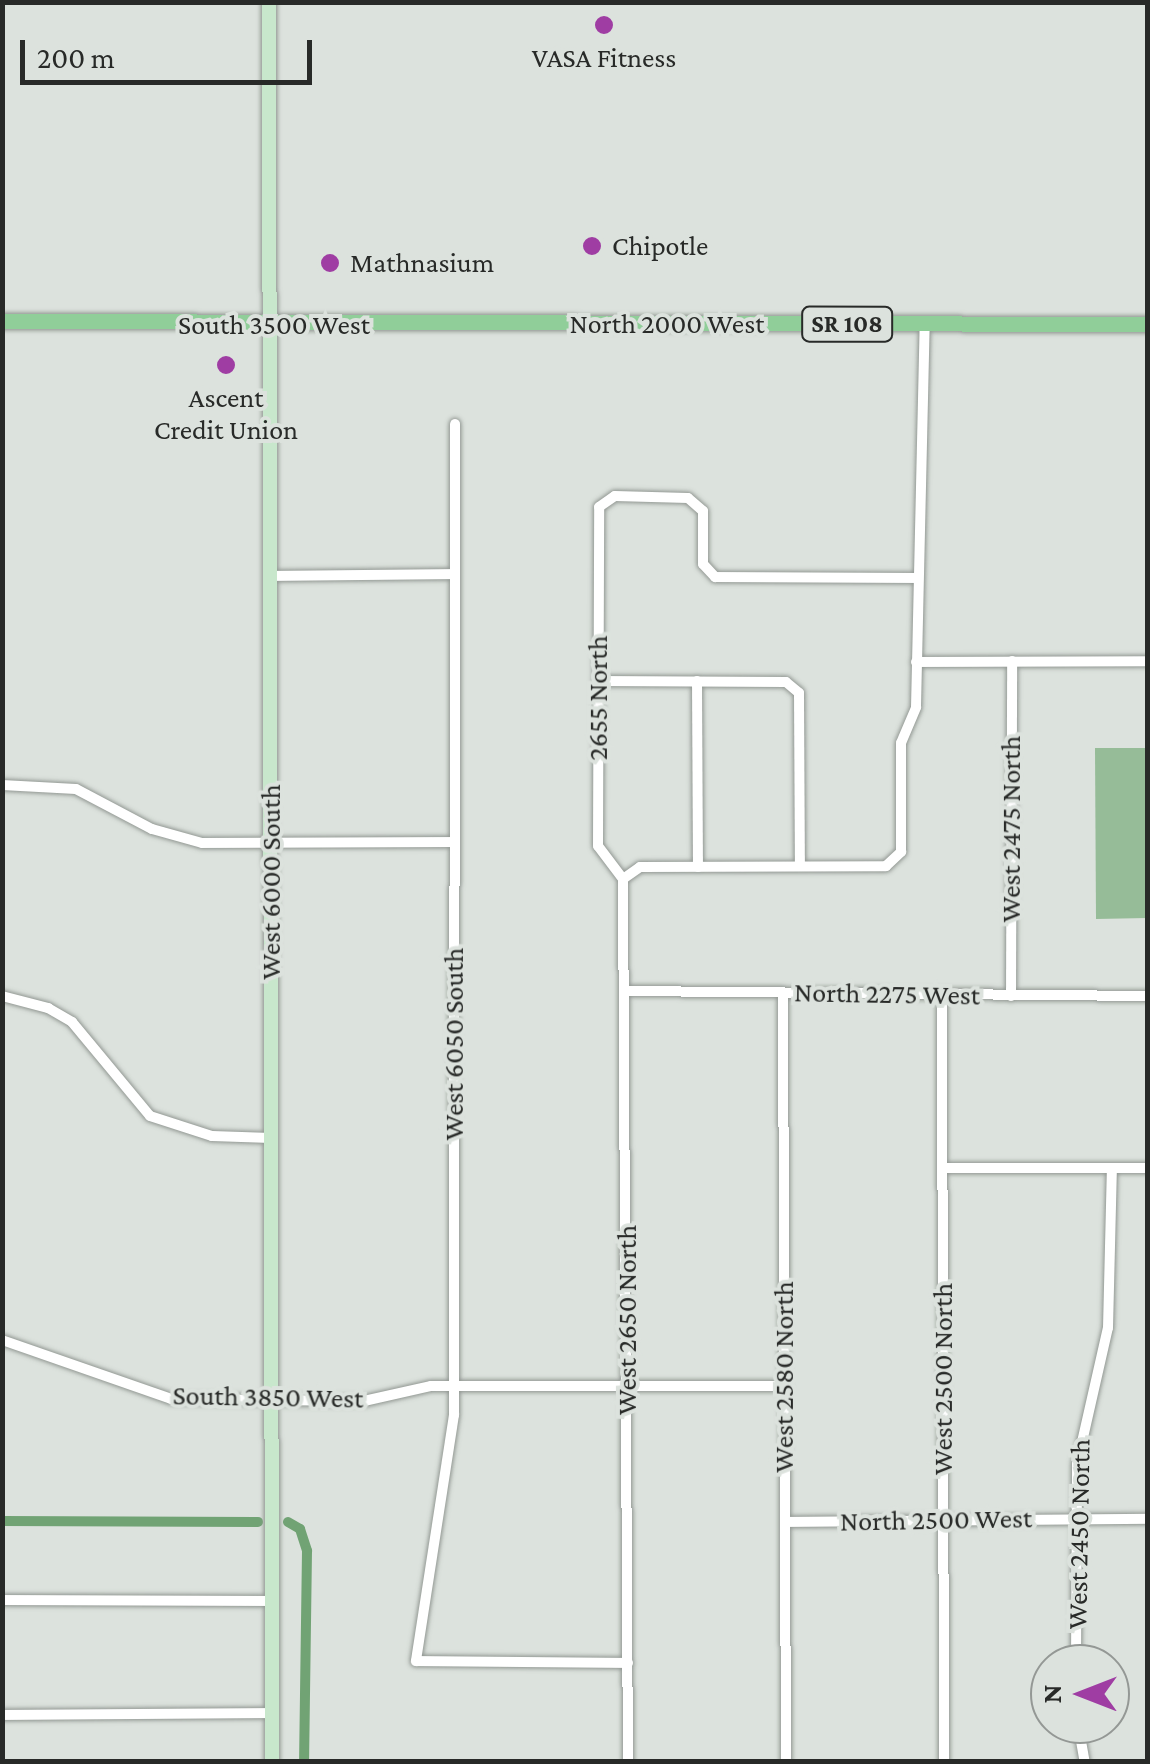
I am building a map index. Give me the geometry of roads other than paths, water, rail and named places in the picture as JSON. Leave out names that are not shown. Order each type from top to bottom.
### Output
[{"type":"main road","name":"South 3500 West","points":[[2,322],[546,324]]},
{"type":"main road","name":"North 2000 West","points":[[546,324],[1148,324]]},
{"type":"street","name":"West 6000 South","points":[[269,2],[272,1762]]},
{"type":"street","points":[[623,879],[640,868],[886,866],[901,852],[901,743],[916,707],[916,578],[924,530],[925,324]]},
{"type":"street","name":"West 6050 South","points":[[455,424],[454,1386],[451,1464],[416,1661],[628,1663]]},
{"type":"street","name":"2655 North","points":[[623,879],[598,846],[599,507],[615,496],[688,498],[702,511],[703,564],[716,576],[916,578]]},
{"type":"street","points":[[270,576],[455,574]]},
{"type":"street","name":"West 2475 North","points":[[1011,996],[1012,661]]},
{"type":"street","points":[[916,662],[1148,662]]},
{"type":"street","points":[[598,681],[786,682],[799,693],[800,866]]},
{"type":"street","points":[[697,681],[698,867]]},
{"type":"street","points":[[2,786],[76,789],[175,838],[271,844],[454,842]]},
{"type":"street","name":"West 2650 North","points":[[623,879],[628,1762]]},
{"type":"street","name":"North 2275 West","points":[[626,990],[1148,996]]},
{"type":"street","name":"West 2580 North","points":[[783,993],[786,1762]]},
{"type":"street","points":[[2,996],[48,1008],[72,1022],[150,1116],[212,1136],[271,1138]]},
{"type":"street","name":"West 2500 North","points":[[942,996],[944,1762]]},
{"type":"street","points":[[942,1168],[1148,1168]]},
{"type":"street","name":"West 2450 North","points":[[1076,1644],[1080,1430],[1112,1290],[1112,1168]]},
{"type":"street","name":"South 3850 West","points":[[2,1340],[171,1399],[364,1401],[454,1386],[784,1386]]},
{"type":"street","name":"North 2500 West","points":[[785,1522],[1148,1520]]},
{"type":"street","points":[[2,1600],[272,1602]]},
{"type":"street","points":[[2,1715],[272,1714]]},
{"type":"waterway","points":[[2,1521],[258,1522]]},
{"type":"waterway","points":[[288,1522],[300,1529],[307,1551],[304,1762]]},
{"type":"place","name":"VASA Fitness","points":[[604,25]]},
{"type":"place","name":"Chipotle","points":[[592,246]]},
{"type":"place","name":"Mathnasium","points":[[330,263]]},
{"type":"place","name":"Ascent Credit Union","points":[[226,365]]}]
